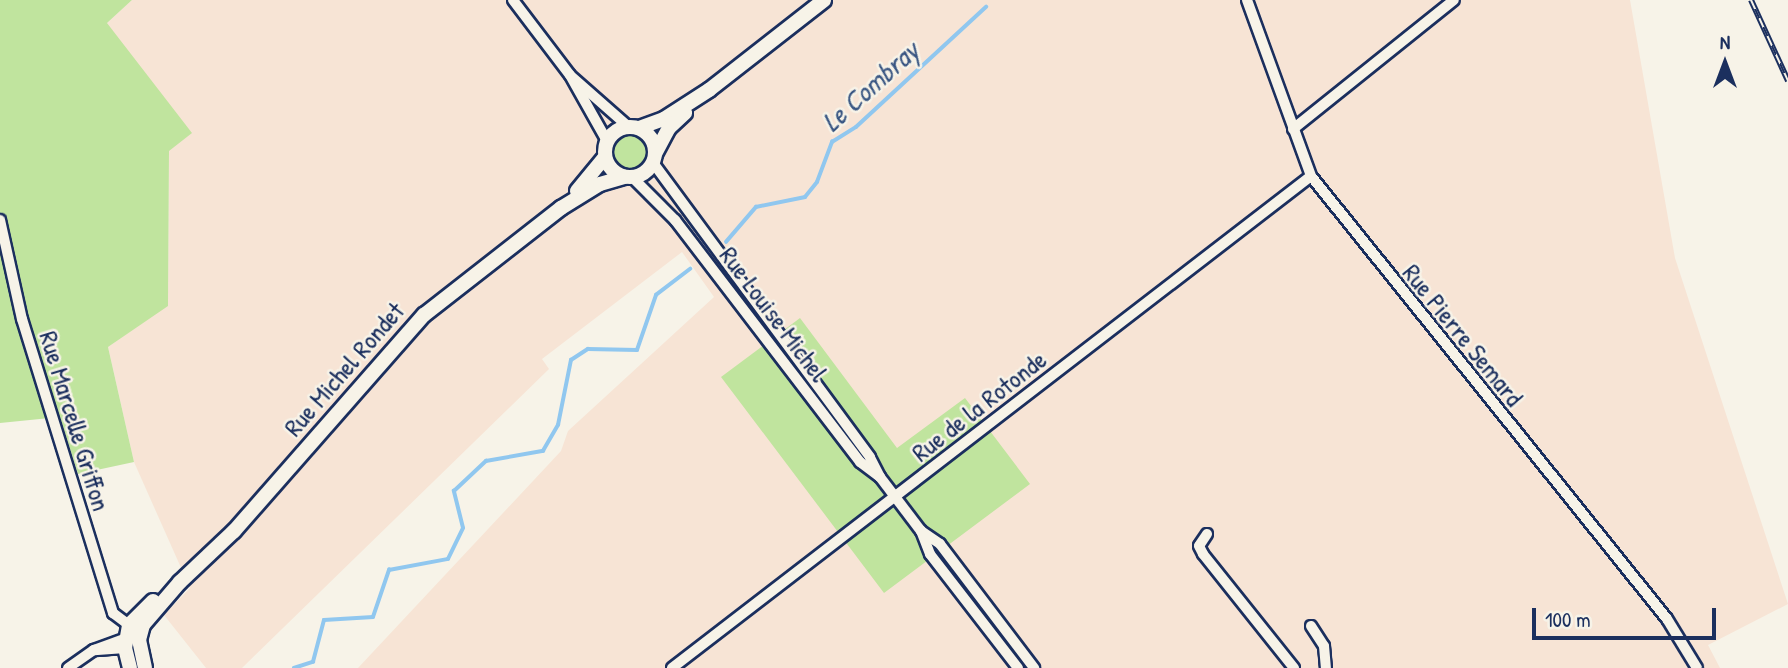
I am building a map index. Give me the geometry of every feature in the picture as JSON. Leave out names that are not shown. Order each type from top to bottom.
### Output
[{"type":"street","points":[[513,0],[570,75],[607,141]]},
{"type":"street","points":[[709,90],[669,128],[654,159],[629,177],[612,170],[605,157],[607,141],[616,131],[664,119],[709,90],[824,0]]},
{"type":"street","name":"Rue Pierre Semard","points":[[1247,0],[1311,176],[1667,619],[1697,668]]},
{"type":"street","points":[[1293,129],[1454,0]]},
{"type":"street","points":[[570,75],[651,139],[654,159]]},
{"type":"street","name":"Rue Michel Rondet","points":[[561,208],[605,157]]},
{"type":"street","name":"Rue Louise Michel","points":[[654,159],[870,457],[880,477],[921,531],[930,554],[1018,668]]},
{"type":"street","name":"Rue de la Rotonde","points":[[672,668],[1311,176]]},
{"type":"street","name":"Rue Louise Michel","points":[[629,177],[675,220],[860,462],[880,477]]},
{"type":"street","name":"Rue Michel Rondet","points":[[133,635],[180,582],[234,531],[424,314],[561,208],[600,184],[629,177]]},
{"type":"street","name":"Rue Marcelle Griffon","points":[[0,220],[22,319],[113,613],[133,635]]},
{"type":"street","name":"Rue Louise Michel","points":[[921,531],[940,544],[1034,668]]},
{"type":"street","points":[[1207,534],[1199,546],[1203,554],[1294,668]]},
{"type":"street","points":[[1311,626],[1324,646],[1326,668]]},
{"type":"street","points":[[68,668],[94,650],[133,635]]},
{"type":"street","points":[[130,668],[133,635]]},
{"type":"street","points":[[133,635],[136,668]]},
{"type":"street","points":[[133,635],[145,668]]},
{"type":"shaded area","points":[[132,0],[1630,0],[1675,258],[1788,604],[1708,645],[1720,668],[358,668],[561,451],[568,431],[714,297],[682,252],[542,359],[549,369],[242,668],[206,668],[164,615],[190,588],[134,462],[108,347],[168,305],[169,151],[107,23]]},
{"type":"green space","points":[[0,0],[132,0],[107,23],[192,133],[169,151],[168,306],[108,347],[134,462],[78,474],[60,417],[0,423]]},
{"type":"green space","points":[[630,134],[643,139],[648,152],[643,165],[630,170],[617,165],[612,152],[617,139]]},
{"type":"green space","points":[[800,318],[897,448],[965,398],[1030,484],[884,593],[721,377]]},
{"type":"waterway","name":"Le Combray","points":[[726,242],[756,207],[805,197],[817,182],[832,142],[856,127],[986,7]]},
{"type":"waterway","name":"Le Combray","points":[[294,668],[313,662],[324,620],[373,617],[389,570],[448,559],[463,528],[454,491],[486,461],[543,451],[558,425],[571,360],[588,349],[637,350],[656,295],[690,269]]},
{"type":"railway","points":[[1751,0],[1788,81]]}]
